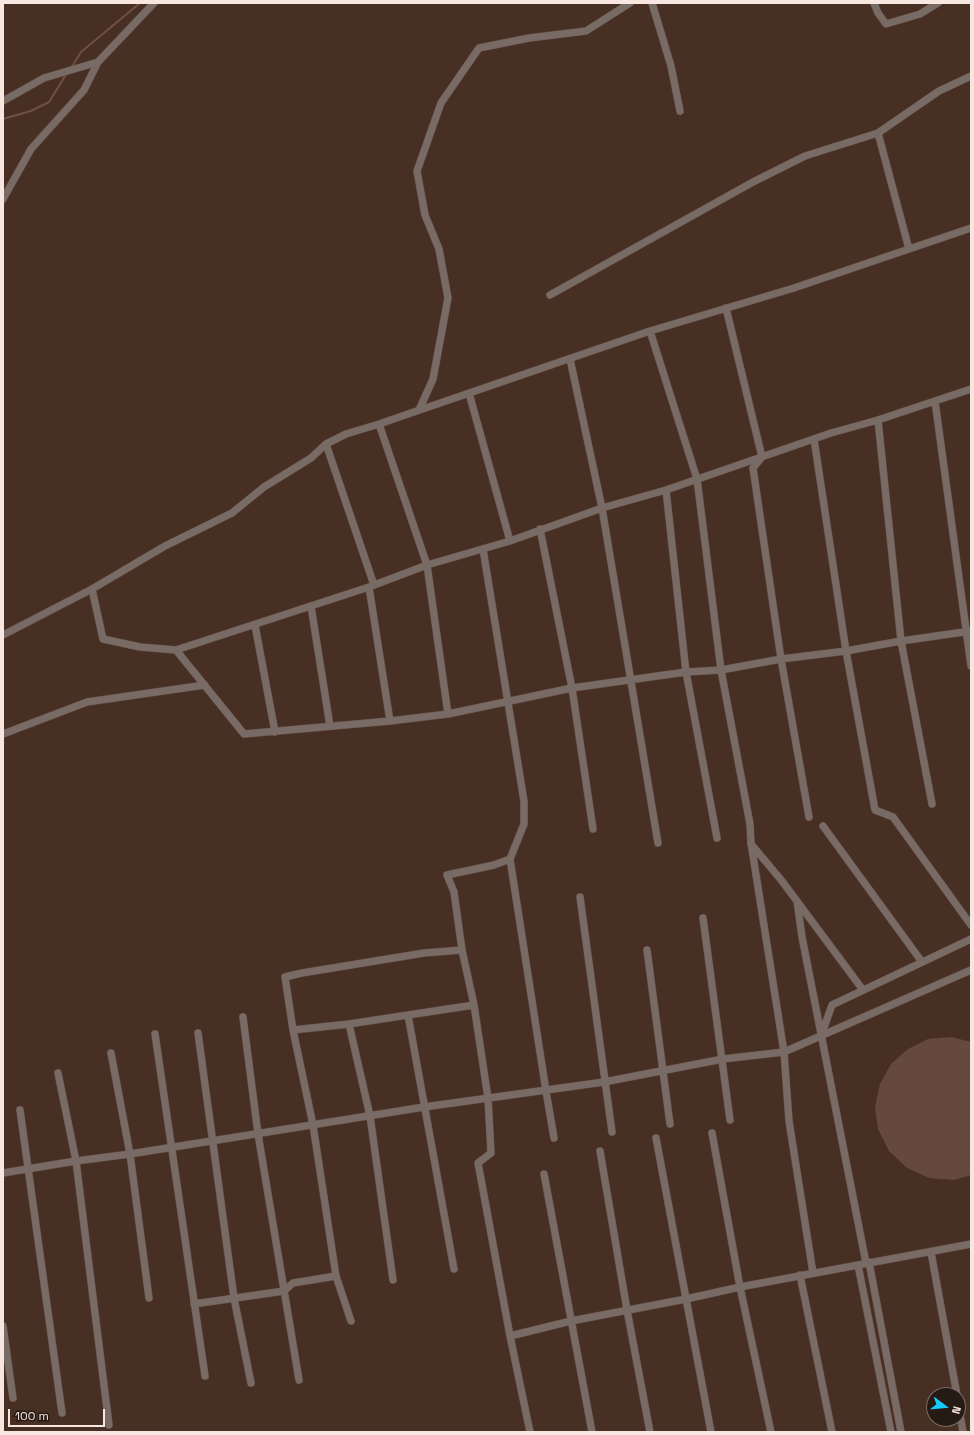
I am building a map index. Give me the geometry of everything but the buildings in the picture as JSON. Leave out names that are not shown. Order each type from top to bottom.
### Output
[{"type":"street","points":[[3,198],[31,149],[84,90],[98,62],[154,3]]},
{"type":"street","points":[[418,410],[433,379],[448,298],[439,249],[424,215],[417,172],[441,103],[478,48],[529,38],[586,31],[630,3]]},
{"type":"street","points":[[652,3],[671,66],[680,111]]},
{"type":"street","points":[[874,3],[878,13],[886,24],[920,14],[938,3]]},
{"type":"street","points":[[3,101],[44,78],[98,62]]},
{"type":"street","points":[[550,294],[753,182],[805,156],[878,133],[939,90],[971,76]]},
{"type":"street","points":[[878,133],[909,249]]},
{"type":"street","points":[[3,636],[92,589],[165,546],[232,513],[264,487],[311,458],[326,444],[346,434],[650,331],[794,288],[971,228]]},
{"type":"street","points":[[726,308],[762,458]]},
{"type":"street","points":[[650,331],[697,479],[721,670],[750,824],[751,843],[784,1052],[789,1121],[813,1273]]},
{"type":"street","points":[[570,358],[602,508],[632,680],[658,843]]},
{"type":"street","points":[[92,589],[103,639],[140,647],[176,650],[371,586],[427,565],[510,541],[602,508],[666,490],[762,458],[814,438],[878,420],[971,389]]},
{"type":"street","points":[[469,393],[510,541]]},
{"type":"street","points":[[935,401],[968,632],[971,666]]},
{"type":"street","points":[[878,420],[901,641],[932,804]]},
{"type":"street","points":[[379,424],[427,565],[448,714]]},
{"type":"street","points":[[814,438],[846,651],[875,810],[893,817],[971,925]]},
{"type":"street","points":[[326,444],[371,586],[390,721]]},
{"type":"street","points":[[762,458],[753,468],[781,659],[809,817]]},
{"type":"street","points":[[666,490],[686,672],[717,838]]},
{"type":"street","points":[[540,529],[572,688],[593,829]]},
{"type":"street","points":[[483,549],[524,801],[524,824],[510,859],[554,1138]]},
{"type":"street","points":[[311,606],[330,726]]},
{"type":"street","points":[[254,624],[275,732]]},
{"type":"street","points":[[176,650],[244,734],[390,721],[448,714],[572,688],[686,672],[721,670],[781,659],[846,651],[901,641],[968,632]]},
{"type":"street","points":[[3,734],[87,702],[205,685]]},
{"type":"street","points":[[823,826],[922,962]]},
{"type":"street","points":[[751,843],[863,990]]},
{"type":"street","points":[[510,859],[494,865],[447,875],[454,892],[462,950],[474,1005],[488,1098],[491,1153],[478,1163],[510,1336],[530,1432]]},
{"type":"street","points":[[580,897],[612,1132]]},
{"type":"street","points":[[797,902],[802,937],[901,1432]]},
{"type":"street","points":[[703,918],[730,1120]]},
{"type":"street","points":[[822,1035],[832,1005],[971,939]]},
{"type":"street","points":[[351,1321],[336,1276],[313,1125],[293,1030],[285,977],[424,953],[462,950]]},
{"type":"street","points":[[647,950],[670,1124]]},
{"type":"street","points":[[3,1173],[76,1160],[130,1154],[424,1107],[546,1091],[723,1060],[784,1052],[971,970]]},
{"type":"street","points":[[293,1030],[349,1024],[474,1005]]},
{"type":"street","points":[[408,1015],[454,1269]]},
{"type":"street","points":[[243,1017],[258,1134],[299,1380]]},
{"type":"street","points":[[349,1024],[370,1116],[393,1280]]},
{"type":"street","points":[[198,1033],[234,1298],[251,1383]]},
{"type":"street","points":[[154,1034],[205,1376]]},
{"type":"street","points":[[111,1053],[130,1154],[149,1298]]},
{"type":"street","points":[[58,1073],[76,1160],[110,1425]]},
{"type":"street","points":[[20,1110],[62,1413]]},
{"type":"street","points":[[712,1133],[740,1287],[771,1432]]},
{"type":"street","points":[[656,1138],[711,1432]]},
{"type":"street","points":[[600,1151],[627,1310],[650,1432]]},
{"type":"street","points":[[544,1174],[592,1432]]},
{"type":"street","points":[[510,1336],[571,1321],[800,1275],[971,1244]]},
{"type":"street","points":[[930,1252],[955,1387]]},
{"type":"street","points":[[858,1264],[891,1432]]},
{"type":"street","points":[[800,1275],[832,1432]]},
{"type":"street","points":[[194,1304],[284,1291],[293,1283],[336,1276]]},
{"type":"street","points":[[3,1326],[13,1398]]},
{"type":"shaded area","points":[[951,1037],[971,1042],[971,1175],[954,1180],[929,1178],[907,1168],[889,1151],[878,1129],[875,1107],[880,1084],[891,1064],[908,1049],[928,1039]]},
{"type":"waterway","points":[[71,68],[81,52],[140,3]]},
{"type":"waterway","points":[[3,119],[31,111],[49,102],[67,73]]}]
